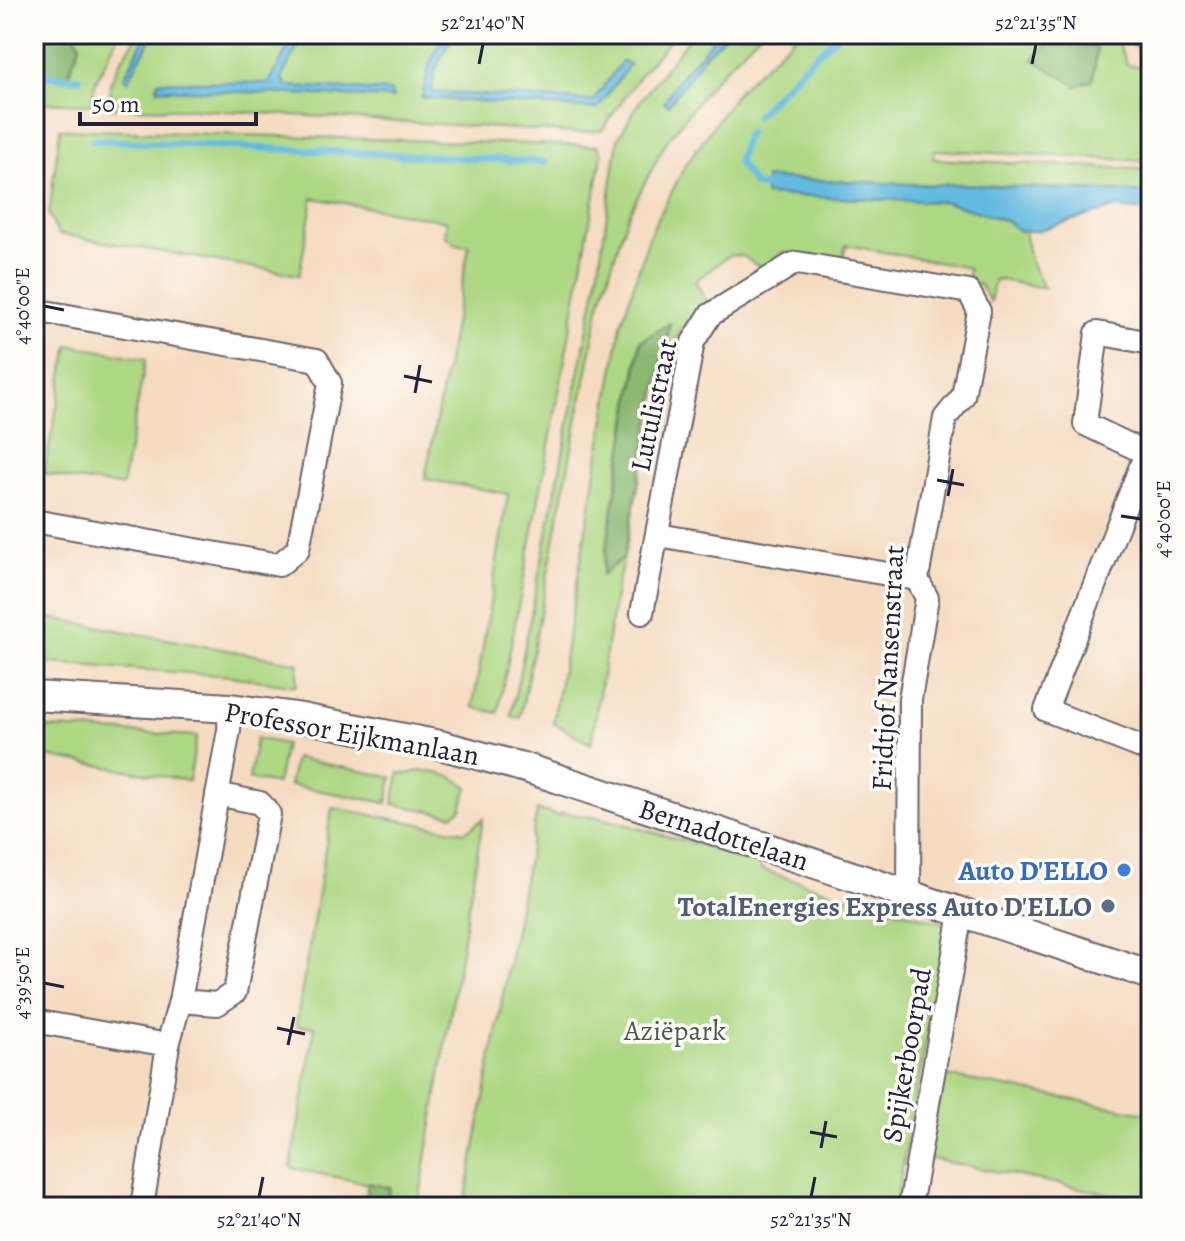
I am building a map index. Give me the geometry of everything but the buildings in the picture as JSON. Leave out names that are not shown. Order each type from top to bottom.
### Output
[{"type":"street","name":"Lutulistraat","points":[[642,613],[693,342],[710,315],[797,263],[969,292],[979,311]]},
{"type":"street","points":[[34,310],[317,360],[330,383],[298,549],[279,565],[34,521]]},
{"type":"street","name":"Fridtjof Nansenstraat","points":[[909,894],[910,699],[927,598],[917,579],[945,418],[963,396],[979,311]]},
{"type":"street","points":[[1151,343],[1097,333],[1085,424],[1149,453],[1046,710],[1151,751]]},
{"type":"street","points":[[658,535],[917,579]]},
{"type":"street","name":"Professor Eijkmanlaan","points":[[34,696],[230,708],[296,717],[440,745],[526,768]]},
{"type":"street","points":[[142,1207],[168,1045],[180,1001],[229,730],[230,708]]},
{"type":"street","name":"Bernadottelaan","points":[[526,768],[1151,975]]},
{"type":"street","points":[[180,1001],[217,1004],[235,992],[269,814],[260,803],[217,794]]},
{"type":"street","name":"Spijkerboorpad","points":[[910,1207],[961,913]]},
{"type":"street","points":[[34,1021],[168,1045]]},
{"type":"green space","points":[[34,34],[74,34],[80,44],[67,79],[34,78]]},
{"type":"green space","points":[[74,34],[119,34],[96,81],[91,104],[34,102],[34,78],[67,79],[80,44]]},
{"type":"green space","points":[[139,34],[146,34],[124,78],[153,34],[675,34],[639,76],[602,130],[579,133],[194,109],[111,108],[110,84]]},
{"type":"green space","points":[[692,34],[718,34],[668,105],[706,54],[726,34],[759,34],[715,79],[666,142],[627,217],[600,303],[520,718],[511,716],[597,282],[618,139],[640,101]]},
{"type":"green space","points":[[797,34],[1151,34],[1151,52],[1116,38],[1128,65],[1151,67],[1151,161],[935,150],[933,159],[1151,170],[1151,193],[765,178],[766,195],[946,202],[1007,221],[1019,231],[1024,231],[1030,260],[1044,288],[995,279],[990,302],[980,285],[967,282],[969,268],[846,245],[842,261],[783,252],[762,269],[743,256],[730,255],[695,281],[711,308],[684,327],[673,343],[667,344],[669,324],[640,341],[602,574],[624,557],[591,744],[553,723],[621,325],[650,234],[685,166],[738,91]]},
{"type":"green space","points":[[1053,39],[1097,48],[1093,80],[1076,86],[1033,59]]},
{"type":"green space","points":[[34,128],[44,129],[34,195]]},
{"type":"green space","points":[[60,129],[598,146],[602,155],[498,713],[473,707],[508,494],[425,479],[469,246],[454,244],[445,236],[447,221],[313,198],[299,275],[58,234],[49,215]]},
{"type":"green space","points":[[670,323],[624,557],[602,575],[641,341]]},
{"type":"green space","points":[[69,345],[146,359],[122,486],[44,473]]},
{"type":"green space","points":[[34,615],[299,663],[296,686],[230,676],[34,662]]},
{"type":"green space","points":[[34,727],[197,736],[189,781],[34,754]]},
{"type":"green space","points":[[256,738],[285,744],[277,784],[249,779]]},
{"type":"green space","points":[[295,758],[392,777],[387,803],[289,785]]},
{"type":"green space","points":[[421,770],[450,776],[468,787],[461,809],[453,815],[393,804],[399,773]]},
{"type":"green space","points":[[332,808],[465,832],[483,819],[418,1207],[386,1207],[389,1188],[291,1168],[315,1027],[296,1026]]},
{"type":"green space","name":"Aziëpark","points":[[537,810],[560,816],[561,813],[602,818],[757,861],[762,870],[948,924],[895,1207],[464,1207]]},
{"type":"green space","points":[[942,1075],[1151,1114],[1151,1202],[927,1158]]},
{"type":"green space","points":[[368,1183],[390,1188],[386,1207],[363,1207]]},
{"type":"water","points":[[146,34],[153,34],[128,81],[124,78]]},
{"type":"water","points":[[295,34],[304,34],[282,77],[287,86],[391,91],[393,98],[157,89],[158,81],[269,83]]},
{"type":"water","points":[[444,34],[453,34],[434,73],[432,92],[593,101],[622,61],[630,64],[597,109],[422,98],[430,63]]},
{"type":"water","points":[[718,34],[726,34],[706,54],[668,105],[664,102],[680,76]]},
{"type":"water","points":[[765,178],[1151,193],[1151,211],[1115,208],[1036,231],[1019,231],[1007,221],[946,202],[765,195]]},
{"type":"waterway","points":[[756,116],[839,34]]},
{"type":"waterway","points":[[34,76],[79,78]]},
{"type":"waterway","points":[[749,132],[738,162],[755,186],[767,187]]},
{"type":"waterway","points":[[92,140],[545,162]]},
{"type":"place","name":"Auto D'ELLO","points":[[1124,870]]},
{"type":"place","name":"TotalEnergies Express Auto D'ELLO","points":[[1108,906]]}]
